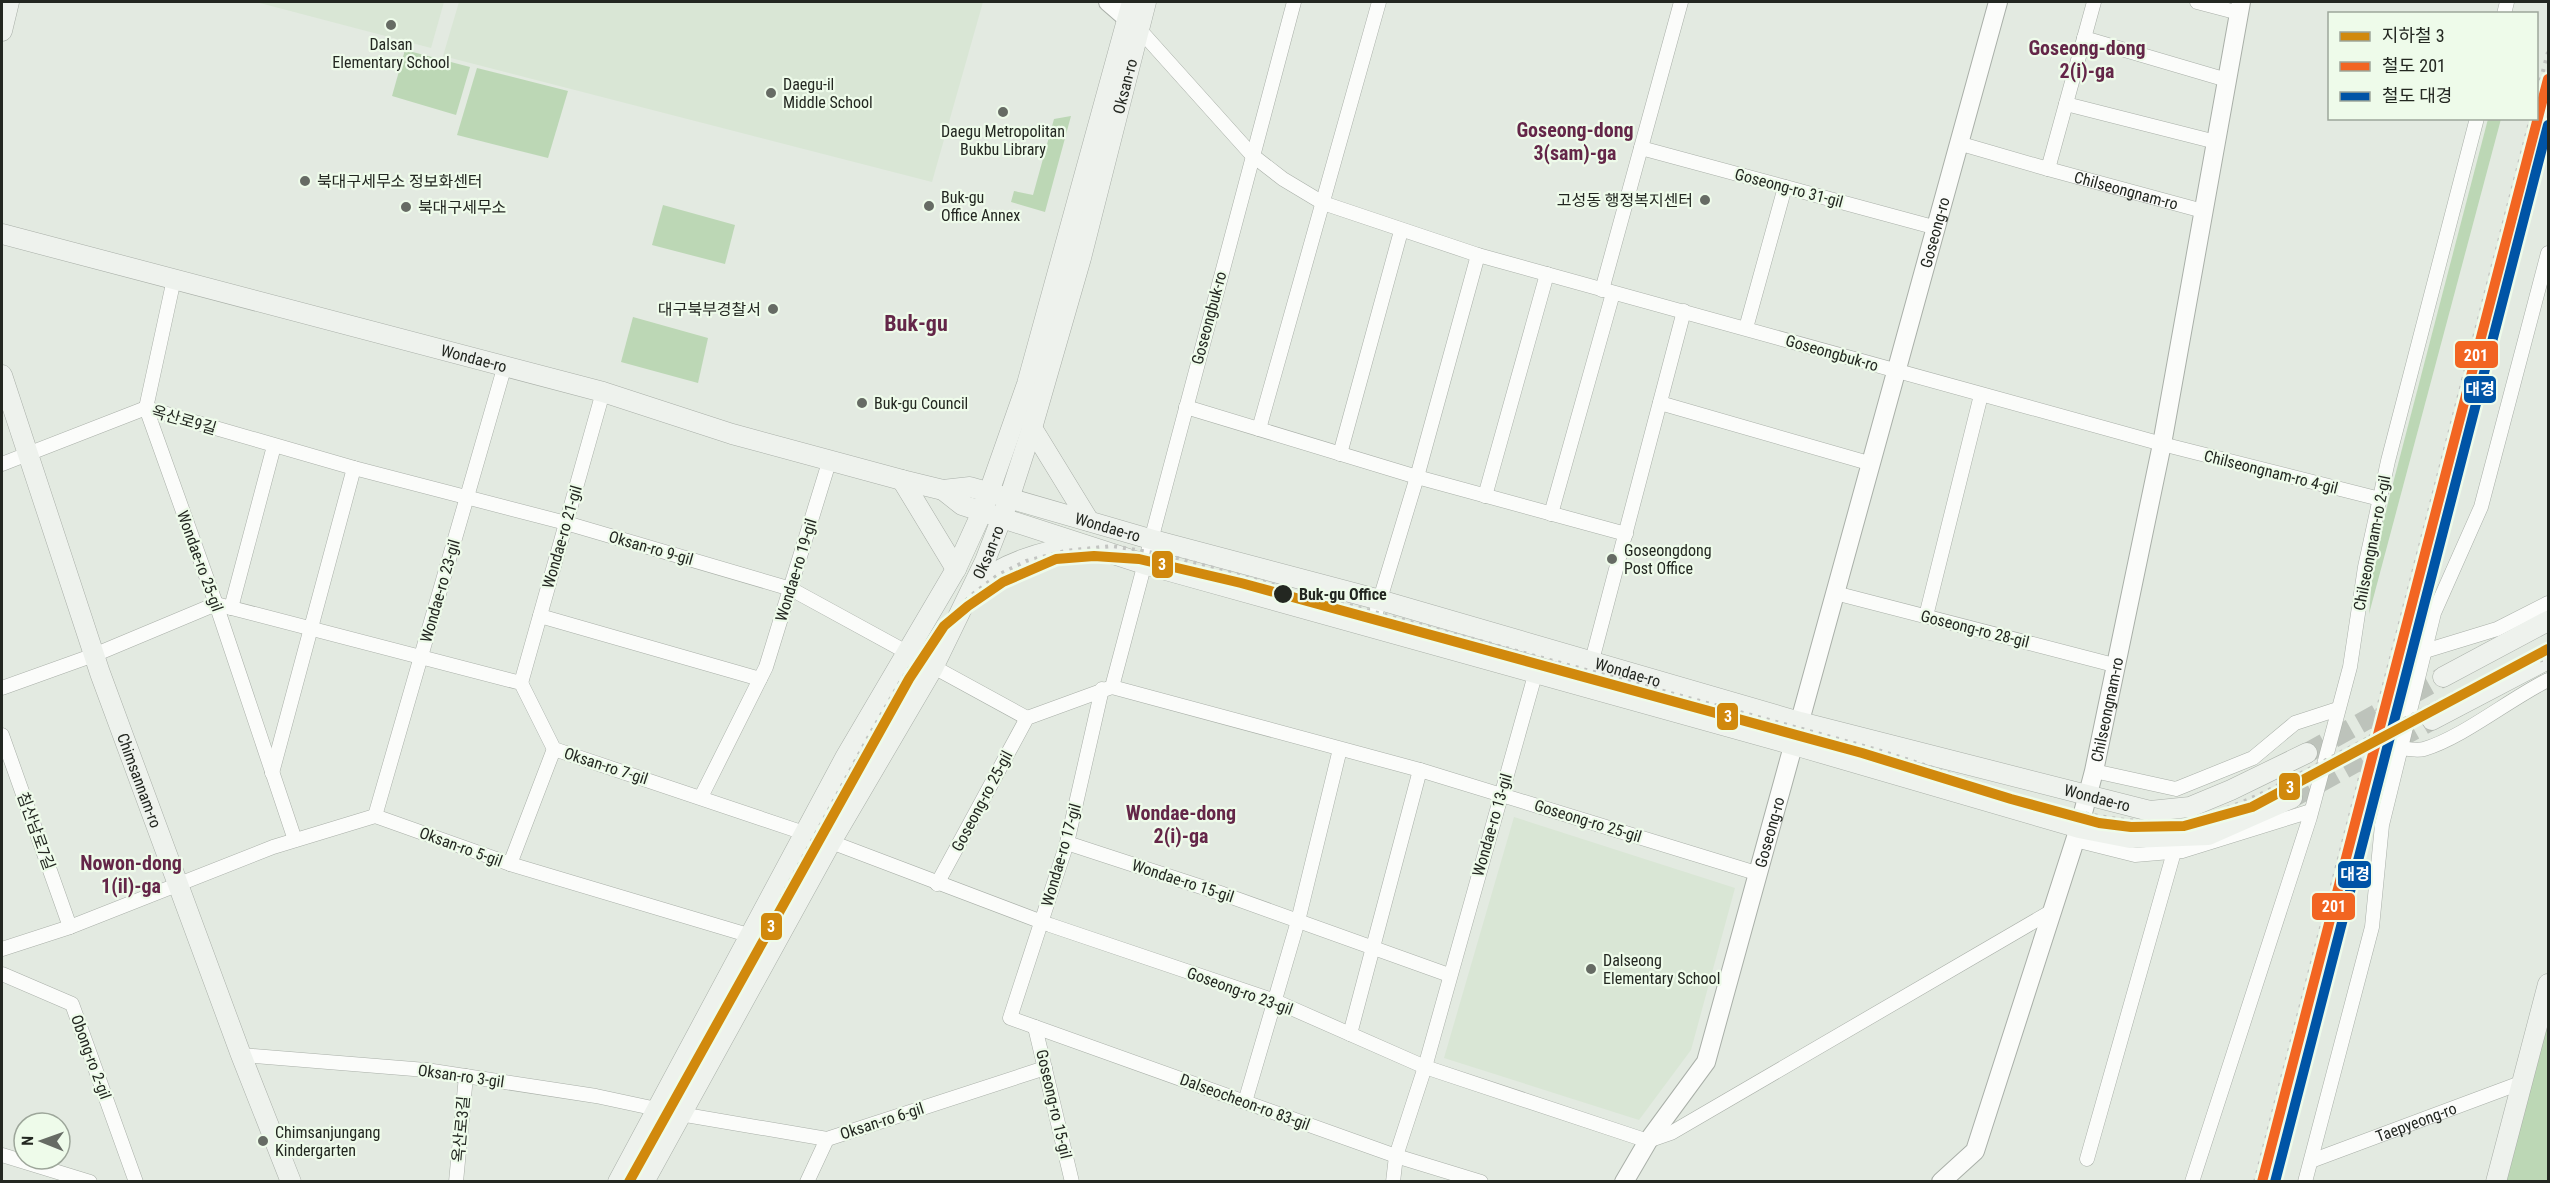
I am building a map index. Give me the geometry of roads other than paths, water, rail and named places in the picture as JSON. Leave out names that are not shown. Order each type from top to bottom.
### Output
[{"type":"main road","points":[[2,31],[9,2]]},
{"type":"main road","name":"Oksan-ro","points":[[618,1182],[748,935],[846,756],[956,569],[982,512],[1030,373],[1132,16],[1146,2]]},
{"type":"main road","name":"Oksan-ro","points":[[644,1182],[831,842],[933,668],[971,589],[1010,499],[1081,258],[1132,16]]},
{"type":"main road","name":"Wondae-ro","points":[[2,234],[505,365],[603,392],[732,434],[902,480],[943,490],[970,487],[989,492],[1150,539],[1380,600],[1800,722],[2150,811],[2190,807],[2307,753]]},
{"type":"main road","name":"Chimsannam-ro","points":[[2,375],[94,655],[241,1054],[291,1182]]},
{"type":"main road","points":[[1032,428],[1089,521]]},
{"type":"main road","points":[[902,480],[956,569]]},
{"type":"main road","name":"Wondae-ro","points":[[943,490],[962,505],[1144,564],[1535,675],[1794,745],[2077,834],[2130,838],[2208,835],[2292,798]]},
{"type":"main road","points":[[971,589],[985,577],[1050,550],[1087,546]]},
{"type":"main road","points":[[2443,677],[2548,621]]},
{"type":"main road","points":[[2432,720],[2548,659]]},
{"type":"main road","points":[[2496,1182],[2548,984]]},
{"type":"street","points":[[1108,2],[1132,16]]},
{"type":"street","points":[[1252,155],[1294,2]]},
{"type":"street","points":[[1259,429],[1379,2]]},
{"type":"street","points":[[1551,514],[1641,148],[1681,2]]},
{"type":"street","name":"Goseong-ro","points":[[1624,1182],[1648,1142],[1706,1062],[1756,873],[1794,745],[1998,2]]},
{"type":"street","points":[[2048,169],[2094,2]]},
{"type":"street","name":"Chilseongnam-ro","points":[[1941,1182],[1975,1151],[2077,834],[2094,771],[2114,665],[2162,444],[2240,7],[2197,2]]},
{"type":"street","name":"Goseongbuk-ro","points":[[1132,16],[1252,155],[1283,179],[1323,203],[1478,255],[2162,444]]},
{"type":"street","points":[[2084,38],[2227,80]]},
{"type":"street","points":[[2066,104],[2216,142]]},
{"type":"street","name":"Chilseongnam-ro 2-gil","points":[[2338,709],[2350,667],[2365,567],[2380,500],[2476,120]]},
{"type":"street","name":"Chilseongnam-ro","points":[[1958,143],[2203,211]]},
{"type":"street","name":"Goseong-ro 31-gil","points":[[1641,148],[1936,228]]},
{"type":"street","name":"Goseongbuk-ro","points":[[1144,564],[1252,155]]},
{"type":"street","points":[[1746,328],[1785,187]]},
{"type":"street","points":[[1340,454],[1401,231]]},
{"type":"street","points":[[2305,1182],[2372,927],[2382,825],[2434,613],[2481,507],[2542,305],[2548,253]]},
{"type":"street","points":[[1371,629],[1417,477],[1478,255]]},
{"type":"street","points":[[1485,496],[1547,274]]},
{"type":"street","points":[[146,408],[174,279]]},
{"type":"street","points":[[1585,687],[1684,311]]},
{"type":"street","name":"Wondae-ro 23-gil","points":[[375,816],[505,365]]},
{"type":"street","name":"Wondae-ro 21-gil","points":[[521,682],[603,392]]},
{"type":"street","points":[[1926,616],[1981,395]]},
{"type":"street","points":[[1660,403],[1872,464]]},
{"type":"street","points":[[1186,407],[1417,477],[1626,534]]},
{"type":"street","name":"옥산로9길","points":[[2,464],[146,408],[274,446]]},
{"type":"street","name":"Wondae-ro 25-gil","points":[[146,408],[216,604],[295,840]]},
{"type":"street","name":"Chilseongnam-ro 4-gil","points":[[2162,444],[2380,500]]},
{"type":"street","points":[[231,608],[274,446]]},
{"type":"street","name":"Oksan-ro 9-gil","points":[[274,446],[566,523],[791,589],[933,668]]},
{"type":"street","name":"Wondae-ro 19-gil","points":[[701,797],[760,679],[791,589],[830,459]]},
{"type":"street","points":[[272,772],[354,468]]},
{"type":"street","points":[[933,668],[1027,718],[1107,688],[1144,564]]},
{"type":"street","name":"Goseong-ro 28-gil","points":[[1835,593],[2114,665]]},
{"type":"street","points":[[2425,651],[2497,629],[2548,603]]},
{"type":"street","points":[[2,688],[94,655],[216,604],[521,682]]},
{"type":"street","points":[[540,616],[760,679]]},
{"type":"street","name":"Wondae-ro 13-gil","points":[[1393,1182],[1396,1156],[1425,1067],[1535,675]]},
{"type":"street","points":[[2400,748],[2423,749],[2464,729],[2519,694],[2548,680]]},
{"type":"street","name":"Oksan-ro 7-gil","points":[[521,682],[554,748],[831,842]]},
{"type":"street","name":"Goseong-ro 25-gil","points":[[1107,688],[1420,770],[1756,873]]},
{"type":"street","name":"Wondae-ro 17-gil","points":[[1010,1018],[1067,843],[1107,688]]},
{"type":"street","points":[[2094,771],[2176,789],[2253,758],[2295,723],[2338,709]]},
{"type":"street","points":[[2192,1182],[2312,811],[2338,709]]},
{"type":"street","name":"Goseong-ro 25-gil","points":[[937,884],[1027,718]]},
{"type":"street","name":"침산남로7길","points":[[2,735],[70,927]]},
{"type":"street","points":[[510,864],[554,748]]},
{"type":"street","points":[[1245,1102],[1298,921],[1340,749]]},
{"type":"street","points":[[1350,1034],[1420,770]]},
{"type":"street","name":"Wondae-ro","points":[[2077,834],[2135,855],[2174,852],[2228,838],[2274,821],[2312,811]]},
{"type":"street","points":[[2,949],[70,927],[178,883],[295,840],[375,816]]},
{"type":"street","name":"Oksan-ro 5-gil","points":[[375,816],[510,864],[748,935]]},
{"type":"street","name":"Goseong-ro 23-gil","points":[[831,842],[937,884],[1275,1001],[1425,1067],[1648,1142]]},
{"type":"street","name":"Wondae-ro 15-gil","points":[[1067,843],[1298,921]]},
{"type":"street","points":[[2087,1159],[2174,852]]},
{"type":"street","points":[[1648,1142],[1681,1128],[2052,911]]},
{"type":"street","points":[[1298,921],[1449,975]]},
{"type":"street","name":"Obong-ro 2-gil","points":[[2,974],[72,1004],[136,1182]]},
{"type":"street","name":"Dalseocheon-ro 83-gil","points":[[1010,1018],[1396,1156],[1481,1182]]},
{"type":"street","name":"Goseong-ro 15-gil","points":[[1035,1027],[1072,1182]]},
{"type":"street","name":"Oksan-ro 3-gil","points":[[241,1054],[426,1070],[596,1096],[680,1114]]},
{"type":"street","name":"Oksan-ro 6-gil","points":[[680,1114],[827,1139],[1045,1068]]},
{"type":"street","name":"옥산로3길","points":[[456,1182],[466,1076]]},
{"type":"street","name":"Taepyeong-ro","points":[[2311,1161],[2523,1082]]},
{"type":"street","points":[[807,1182],[827,1139]]},
{"type":"street","points":[[2,1155],[60,1178],[90,1182]]},
{"type":"tunnel","points":[[2307,753],[2443,677]]},
{"type":"tunnel","points":[[2292,798],[2432,720]]},
{"type":"railway","points":[[2538,90],[2548,52]]},
{"type":"railway","points":[[2255,1182],[2530,120]]},
{"type":"railway","points":[[627,1182],[902,679],[939,626],[974,593],[998,575],[1026,561],[1065,551],[1112,546],[1166,555],[1857,744],[2042,803],[2118,819],[2156,822],[2198,817],[2265,792],[2548,644]]},
{"type":"railway","points":[[2514,669],[2548,658]]},
{"type":"metro line","name":"3","points":[[629,1182],[909,679],[944,626],[1003,582],[1056,559],[1094,556],[1139,559],[1241,583],[1862,753],[2011,799],[2099,823],[2131,827],[2184,826],[2252,807],[2548,649]]},
{"type":"rail line","name":"201","points":[[2538,118],[2548,79]]},
{"type":"rail line","name":"201","points":[[2262,1182],[2537,120]]},
{"type":"rail line","name":"대경","points":[[2275,1182],[2548,125]]},
{"type":"place","name":"Dalsan Elementary School","points":[[391,25]]},
{"type":"place","name":"Daegu-il Middle School","points":[[771,93]]},
{"type":"place","name":"Daegu Metropolitan Bukbu Library","points":[[1003,112]]},
{"type":"place","name":"북대구세무소 정보화센터","points":[[305,181]]},
{"type":"place","name":"고성동 행정복지센터","points":[[1705,200]]},
{"type":"place","name":"Buk-gu Office Annex","points":[[929,206]]},
{"type":"place","name":"북대구세무소","points":[[406,207]]},
{"type":"place","name":"대구북부경찰서","points":[[773,309]]},
{"type":"place","name":"Buk-gu Council","points":[[862,403]]},
{"type":"place","name":"Goseongdong Post Office","points":[[1612,559]]},
{"type":"place","name":"Buk-gu Office","points":[[1283,594]]},
{"type":"place","name":"Dalseong Elementary School","points":[[1591,969]]},
{"type":"place","name":"Chimsanjungang Kindergarten","points":[[263,1141]]},
{"type":"district","name":"Goseong-dong 2(i)-ga","points":[[2087,60]]},
{"type":"district","name":"Goseong-dong 3(sam)-ga","points":[[1575,142]]},
{"type":"district","name":"Buk-gu","points":[[916,323]]},
{"type":"district","name":"Wondae-dong 2(i)-ga","points":[[1181,824]]},
{"type":"district","name":"Nowon-dong 1(il)-ga","points":[[131,874]]}]
